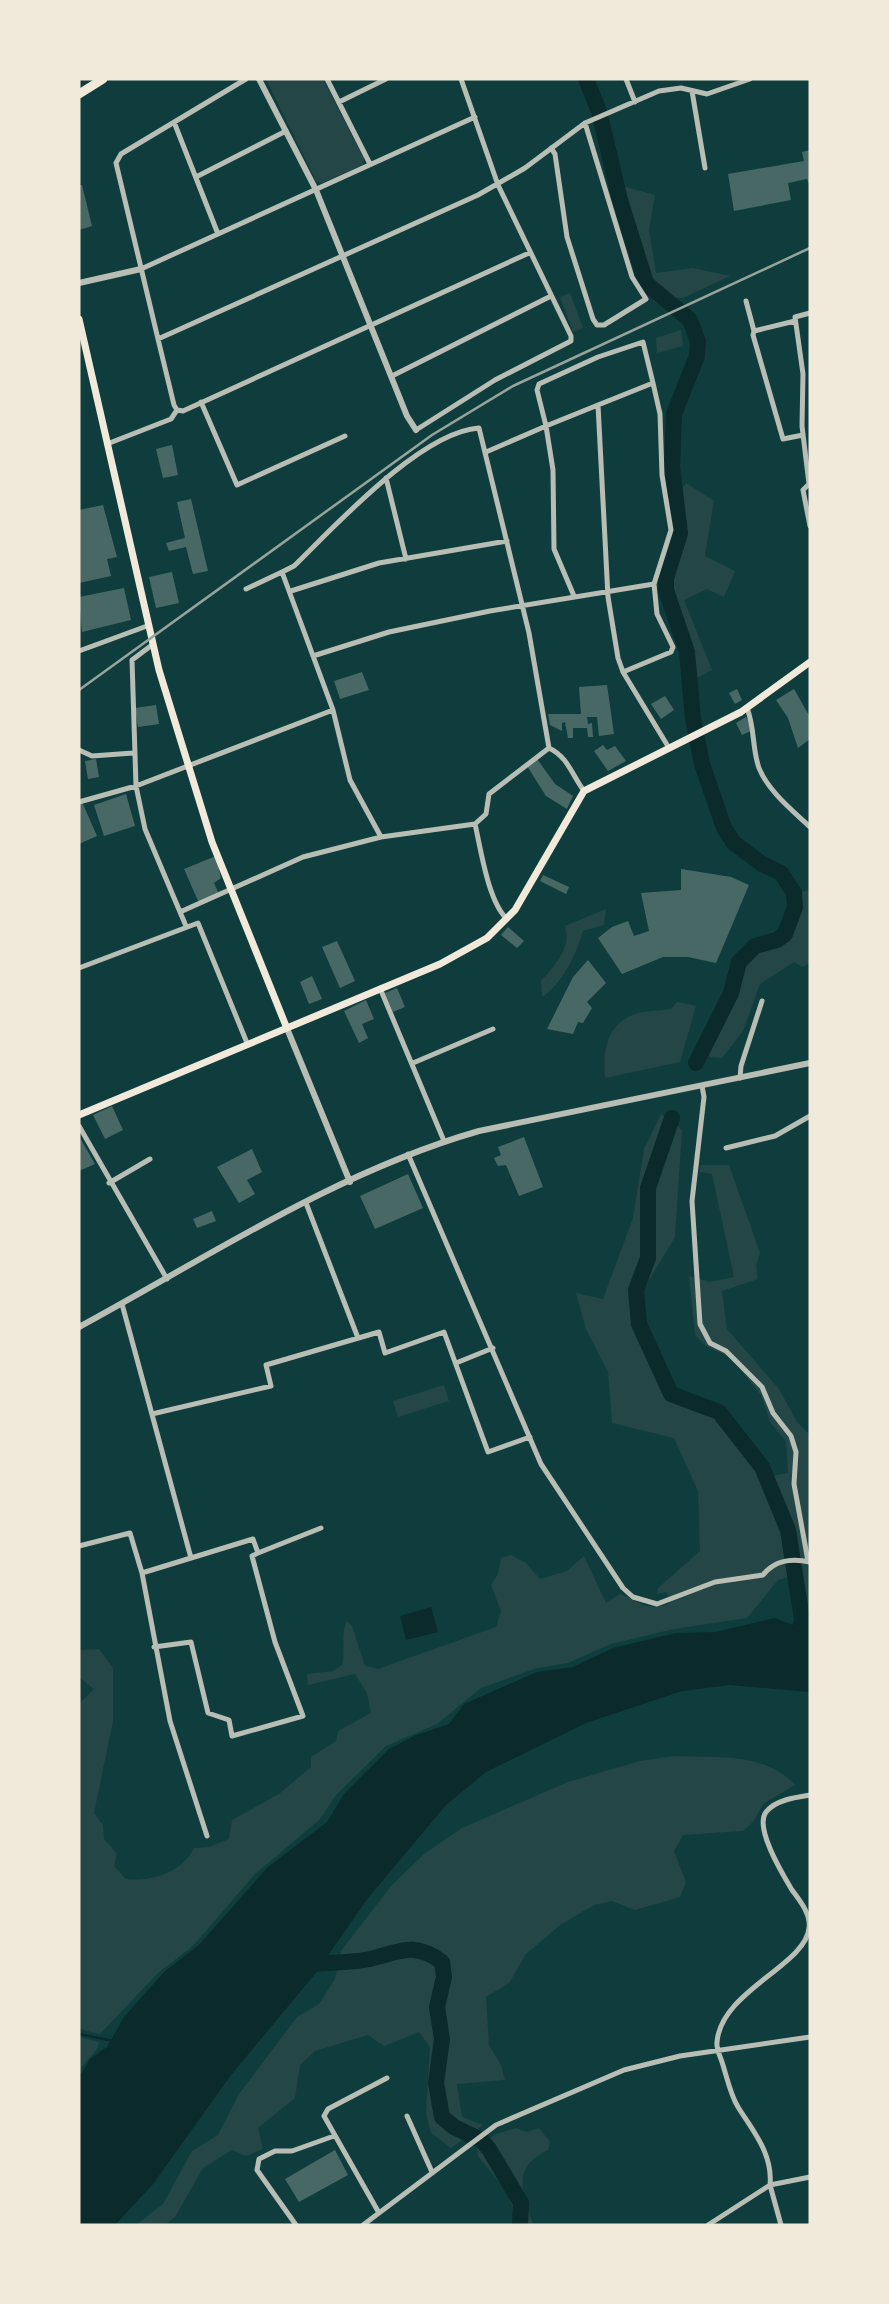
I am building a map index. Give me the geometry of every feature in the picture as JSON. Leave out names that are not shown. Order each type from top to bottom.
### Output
[{"type":"highway","points":[[79,93],[103,79]]},
{"type":"main road","points":[[79,319],[152,645],[188,767],[230,888],[286,1026]]},
{"type":"main road","points":[[79,1115],[461,954],[487,938],[507,919],[524,897],[584,791],[747,708],[810,662]]},
{"type":"street","points":[[107,444],[171,419],[177,410],[116,163],[121,154],[246,79]]},
{"type":"street","points":[[259,79],[316,190],[415,430],[495,380],[570,343],[571,336],[498,185],[461,79]]},
{"type":"street","points":[[327,79],[370,164]]},
{"type":"street","points":[[340,102],[386,79]]},
{"type":"street","points":[[626,79],[635,102]]},
{"type":"street","points":[[158,339],[498,185],[585,123],[673,88],[707,93],[750,79]]},
{"type":"street","points":[[692,91],[705,168]]},
{"type":"street","points":[[79,283],[141,269],[475,117]]},
{"type":"street","points":[[174,122],[218,234]]},
{"type":"street","points":[[551,148],[555,153],[572,254],[593,318],[597,325],[604,325],[646,299],[632,276],[585,123]]},
{"type":"street","points":[[196,177],[286,131]]},
{"type":"street","points":[[177,410],[183,411],[529,253]]},
{"type":"street","points":[[392,376],[551,296]]},
{"type":"street","points":[[746,301],[783,439],[803,435]]},
{"type":"street","points":[[810,313],[795,317],[803,374],[803,435],[809,484],[803,490],[810,526]]},
{"type":"street","points":[[754,331],[795,321]]},
{"type":"street","points":[[574,596],[554,549],[553,470],[538,384],[598,357],[643,342],[660,414],[662,475],[671,530],[654,584],[657,614],[673,647],[671,652],[623,672]]},
{"type":"street","points":[[486,452],[653,383]]},
{"type":"street","points":[[201,402],[237,485],[345,436]]},
{"type":"street","points":[[598,405],[608,590],[623,672],[669,748]]},
{"type":"street","points":[[246,589],[294,566],[386,478],[451,433],[479,428],[522,605],[549,748],[567,761],[574,778],[584,791]]},
{"type":"street","points":[[386,478],[406,559]]},
{"type":"street","points":[[291,591],[379,563],[507,541]]},
{"type":"street","points":[[282,572],[333,710],[350,780],[381,837]]},
{"type":"street","points":[[313,656],[389,632],[522,605],[654,584]]},
{"type":"street","points":[[79,650],[148,626]]},
{"type":"street","points":[[152,645],[132,660],[136,786],[145,829],[186,926]]},
{"type":"street","points":[[747,708],[752,720],[760,770],[790,808],[810,827]]},
{"type":"street","points":[[79,802],[136,786],[333,710]]},
{"type":"street","points":[[180,912],[303,857],[381,837],[474,824],[486,814],[489,794],[549,748]]},
{"type":"street","points":[[79,750],[92,755],[133,753]]},
{"type":"street","points":[[474,824],[488,879],[501,913],[507,919]]},
{"type":"street","points":[[79,968],[198,923],[247,1043]]},
{"type":"street","points":[[380,988],[444,1141]]},
{"type":"street","points":[[740,1078],[741,1066],[762,1001]]},
{"type":"street","points":[[286,1026],[350,1182]]},
{"type":"street","points":[[413,1063],[493,1029]]},
{"type":"street","points":[[79,1327],[306,1203],[408,1154],[479,1131],[810,1063]]},
{"type":"street","points":[[408,1154],[548,1478],[632,1597],[657,1604],[715,1582],[763,1575],[771,1565],[787,1561],[809,1561],[794,1484],[796,1452],[791,1436],[774,1413],[762,1387],[726,1351],[710,1343],[700,1324],[692,1201],[704,1097],[702,1086]]},
{"type":"street","points":[[726,1149],[775,1136],[810,1116]]},
{"type":"street","points":[[79,1126],[109,1183],[167,1279]]},
{"type":"street","points":[[109,1183],[150,1160]]},
{"type":"street","points":[[306,1203],[358,1338]]},
{"type":"street","points":[[122,1304],[191,1558]]},
{"type":"street","points":[[152,1414],[271,1386],[266,1365],[379,1332],[386,1353],[444,1332],[488,1452],[530,1437]]},
{"type":"street","points":[[456,1363],[493,1348]]},
{"type":"street","points":[[154,1647],[191,1642],[208,1713],[229,1720],[232,1736],[303,1716],[275,1642],[253,1556],[321,1528]]},
{"type":"street","points":[[79,1546],[130,1533],[142,1573],[170,1721],[207,1836]]},
{"type":"street","points":[[142,1573],[246,1539],[253,1539],[258,1553]]},
{"type":"street","points":[[781,2225],[770,2185],[768,2161],[753,2127],[732,2096],[717,2039],[731,2011],[745,1994],[800,1947],[809,1933],[810,1923],[805,1910],[781,1872],[765,1836],[762,1821],[765,1812],[774,1806],[810,1795]]},
{"type":"street","points":[[367,2224],[483,2133],[624,2070],[648,2062],[810,2037]]},
{"type":"street","points":[[379,2213],[324,2116],[328,2109],[387,2078]]},
{"type":"street","points":[[407,2116],[432,2172]]},
{"type":"street","points":[[296,2225],[257,2170],[259,2159],[275,2151],[292,2151],[334,2136]]},
{"type":"street","points":[[708,2225],[770,2185],[810,2177]]},
{"type":"shaded area","points":[[266,79],[323,79],[364,159],[363,165],[322,183],[316,181]]},
{"type":"shaded area","points":[[622,186],[655,195],[649,230],[656,273],[693,268],[730,276],[683,298],[673,298],[658,291],[649,274]]},
{"type":"shaded area","points":[[570,293],[583,328],[573,332],[560,297]]},
{"type":"shaded area","points":[[681,330],[683,346],[657,353],[656,338]]},
{"type":"shaded area","points":[[686,483],[714,501],[705,556],[735,571],[724,597],[707,589],[684,600],[712,670],[695,679],[690,644],[673,604],[671,588],[685,538],[686,518],[680,492]]},
{"type":"shaded area","points":[[810,890],[810,963],[803,967],[794,962],[760,984],[743,1031],[722,1058],[710,1057],[707,1047],[733,988],[740,962],[752,950],[787,935],[801,906],[801,892]]},
{"type":"shaded area","points":[[606,909],[604,925],[583,931],[568,968],[542,997],[541,981],[564,949],[567,934],[565,926]]},
{"type":"shaded area","points":[[677,1002],[696,1006],[680,1062],[605,1078],[606,1046],[615,1028],[631,1016],[646,1011],[671,1009]]},
{"type":"shaded area","points":[[661,1114],[682,1130],[675,1237],[643,1290],[646,1323],[677,1393],[716,1414],[753,1447],[771,1476],[788,1473],[786,1441],[770,1422],[761,1395],[731,1358],[706,1346],[695,1335],[689,1276],[710,1282],[734,1277],[712,1174],[699,1172],[701,1165],[729,1165],[760,1253],[756,1265],[758,1279],[722,1291],[727,1329],[779,1389],[797,1422],[810,1435],[810,1615],[804,1603],[799,1574],[778,1580],[747,1618],[674,1629],[611,1644],[568,1663],[537,1668],[481,1688],[437,1724],[386,1746],[336,1795],[319,1820],[254,1875],[193,1946],[159,1972],[100,2034],[79,2029],[79,1704],[94,1689],[79,1677],[79,1650],[99,1649],[113,1668],[113,1721],[94,1813],[103,1825],[104,1839],[117,1854],[114,1866],[126,1879],[136,1880],[165,1874],[182,1864],[194,1848],[209,1847],[229,1839],[232,1820],[279,1794],[311,1767],[311,1757],[336,1741],[338,1731],[371,1713],[367,1693],[355,1674],[308,1685],[307,1674],[333,1671],[342,1665],[347,1621],[352,1626],[365,1666],[378,1669],[496,1627],[501,1611],[491,1585],[498,1574],[501,1558],[511,1555],[526,1563],[540,1579],[567,1571],[584,1556],[606,1603],[620,1594],[649,1606],[669,1603],[667,1592],[657,1594],[658,1588],[700,1551],[698,1491],[674,1438],[612,1423],[608,1372],[586,1329],[576,1293],[603,1299],[633,1218],[644,1149]]},
{"type":"shaded area","points":[[444,1385],[449,1401],[398,1417],[393,1401]]},
{"type":"shaded area","points":[[431,1607],[438,1632],[406,1640],[400,1616]]},
{"type":"shaded area","points":[[774,1618],[810,1631],[810,1692],[730,1685],[682,1691],[586,1723],[486,1772],[446,1805],[368,1898],[315,1974],[231,2075],[153,2184],[115,2225],[79,2225],[79,2077],[90,2059],[107,2047],[124,2017],[165,1971],[199,1945],[268,1867],[327,1822],[344,1794],[389,1749],[416,1735],[449,1724],[464,1704],[537,1672],[573,1667],[613,1648],[676,1633],[716,1632]]},
{"type":"shaded area","points":[[674,1756],[723,1757],[755,1762],[783,1774],[795,1785],[763,1804],[754,1821],[743,1831],[683,1835],[674,1851],[686,1882],[680,1897],[635,1910],[612,1901],[594,1905],[560,1925],[526,1954],[509,1983],[486,1997],[489,2045],[501,2065],[505,2080],[457,2084],[462,2117],[483,2125],[451,2148],[431,2133],[426,2114],[430,2047],[419,2032],[384,2046],[368,2035],[315,2051],[300,2065],[295,2098],[258,2128],[263,2149],[246,2156],[232,2150],[203,2168],[175,2217],[165,2225],[136,2225],[163,2204],[192,2151],[218,2135],[239,2094],[297,2017],[319,2004],[335,1979],[341,1951],[391,1886],[424,1854],[462,1828],[568,1782],[640,1761]]},
{"type":"shaded area","points":[[79,2037],[99,2042],[97,2049],[79,2070]]},
{"type":"shaded area","points":[[516,2128],[527,2132],[539,2128],[550,2142],[548,2150],[528,2165],[522,2182],[533,2225],[515,2225],[508,2196],[478,2156],[477,2148],[496,2134]]},
{"type":"building","points":[[810,150],[810,187],[807,179],[788,183],[791,200],[734,211],[728,174],[804,161],[802,152]]},
{"type":"building","points":[[79,185],[82,185],[92,226],[79,230]]},
{"type":"building","points":[[172,445],[178,475],[163,478],[156,449]]},
{"type":"building","points":[[191,499],[208,571],[193,574],[186,547],[169,551],[166,543],[185,538],[177,502]]},
{"type":"building","points":[[103,505],[117,557],[107,559],[111,576],[79,583],[79,510]]},
{"type":"building","points":[[172,572],[179,603],[156,608],[149,577]]},
{"type":"building","points":[[124,588],[131,620],[82,632],[79,597]]},
{"type":"building","points":[[362,672],[369,690],[340,699],[334,681]]},
{"type":"building","points":[[607,685],[614,734],[599,736],[597,717],[587,717],[588,724],[592,723],[593,737],[588,737],[587,728],[573,728],[573,738],[568,738],[565,722],[562,723],[562,731],[550,725],[548,714],[581,714],[579,687]]},
{"type":"building","points":[[737,689],[742,700],[735,704],[729,693]]},
{"type":"building","points":[[794,689],[810,717],[810,739],[798,748],[788,718],[776,700]]},
{"type":"building","points":[[665,696],[674,710],[661,719],[651,704]]},
{"type":"building","points":[[156,705],[159,724],[138,727],[135,708]]},
{"type":"building","points":[[746,717],[753,730],[742,735],[736,723]]},
{"type":"building","points":[[603,745],[607,750],[615,746],[626,761],[608,771],[594,751]]},
{"type":"building","points":[[535,756],[555,784],[573,796],[567,809],[546,796],[527,766]]},
{"type":"building","points":[[96,759],[99,777],[88,779],[85,761]]},
{"type":"building","points":[[126,794],[135,826],[104,836],[94,805]]},
{"type":"building","points":[[82,802],[97,836],[79,844],[79,803]]},
{"type":"building","points":[[216,856],[221,878],[214,883],[218,892],[199,903],[184,869]]},
{"type":"building","points":[[681,869],[731,877],[749,885],[716,963],[688,957],[663,957],[622,974],[598,938],[612,927],[628,921],[634,936],[649,931],[641,893],[681,890]]},
{"type":"building","points":[[543,875],[569,887],[566,894],[540,881]]},
{"type":"building","points":[[508,927],[524,941],[517,948],[501,935]]},
{"type":"building","points":[[337,941],[355,981],[340,988],[322,947]]},
{"type":"building","points":[[588,960],[606,983],[587,1002],[592,1008],[583,1023],[578,1022],[573,1034],[547,1029],[573,977]]},
{"type":"building","points":[[312,976],[322,999],[309,1004],[300,982]]},
{"type":"building","points":[[397,988],[405,1007],[393,1012],[385,993]]},
{"type":"building","points":[[366,1000],[374,1019],[362,1024],[368,1038],[359,1043],[344,1011]]},
{"type":"building","points":[[112,1106],[123,1130],[105,1139],[93,1115]]},
{"type":"building","points":[[79,1136],[95,1164],[79,1171]]},
{"type":"building","points":[[524,1137],[543,1187],[519,1196],[506,1165],[498,1166],[494,1158],[501,1155],[498,1147]]},
{"type":"building","points":[[252,1149],[262,1172],[247,1180],[255,1194],[239,1203],[217,1167]]},
{"type":"building","points":[[408,1174],[423,1208],[375,1229],[360,1196]]},
{"type":"building","points":[[212,1211],[216,1221],[197,1228],[193,1219]]},
{"type":"building","points":[[335,2150],[348,2175],[299,2202],[285,2179]]},
{"type":"waterway","points":[[586,79],[599,111],[620,200],[646,283],[690,320],[698,342],[697,356],[674,414],[672,467],[680,533],[666,578],[666,590],[687,652],[693,719],[702,764],[724,828],[734,843],[762,864],[781,873],[794,893],[795,907],[785,934],[777,940],[755,946],[739,962],[731,993],[696,1063]]},
{"type":"waterway","points":[[672,1118],[648,1188],[648,1258],[636,1290],[639,1324],[671,1394],[719,1412],[762,1467],[788,1530],[802,1619],[797,1648]]},
{"type":"waterway","points":[[304,1964],[370,1959],[406,1950],[423,1952],[442,1962],[444,1977],[437,2007],[442,2039],[436,2083],[442,2117],[454,2127],[481,2140],[489,2149],[521,2203],[520,2225]]},
{"type":"waterway","points":[[79,2034],[113,2041]]},
{"type":"railway","points":[[79,690],[432,435],[513,386],[810,248]]}]
